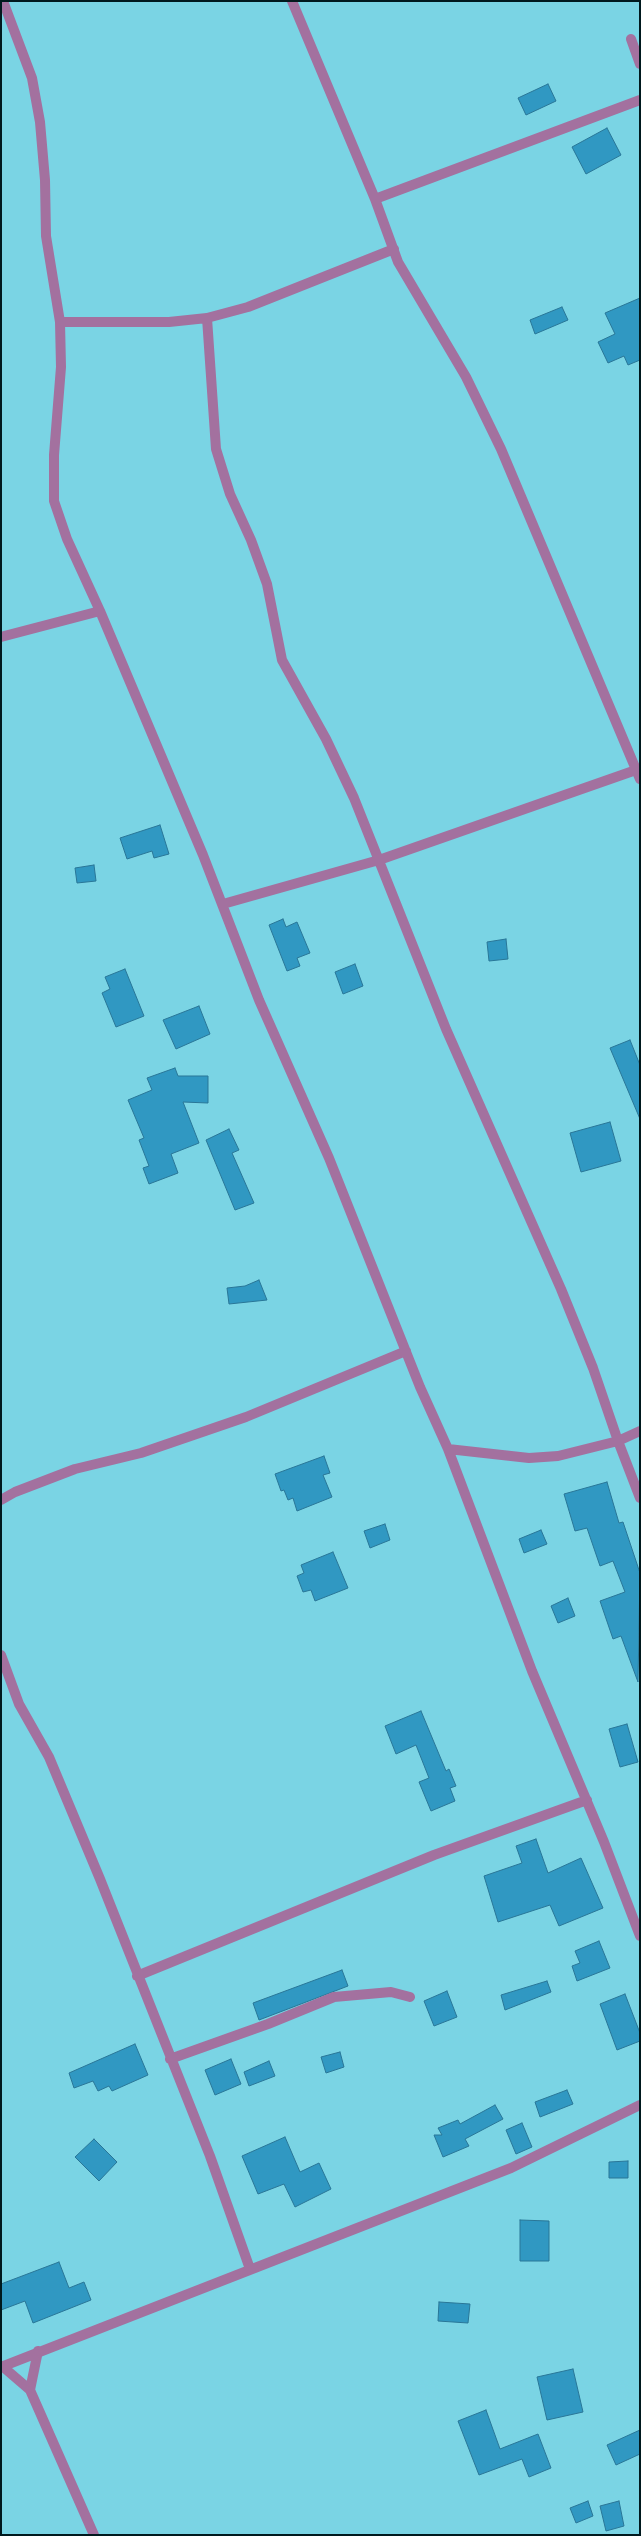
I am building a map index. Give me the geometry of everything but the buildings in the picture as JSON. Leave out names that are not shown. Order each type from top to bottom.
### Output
[{"type":"street","points":[[3,1],[32,78],[40,122],[45,180],[46,236],[60,322],[61,366],[54,455],[54,501],[67,539],[100,611],[224,904],[259,1000],[329,1158],[406,1351],[448,1450],[532,1671],[587,1800],[640,1936]]},
{"type":"street","points":[[224,904],[379,860],[637,768],[501,450],[466,377],[398,262],[375,199],[292,1]]},
{"type":"street","points":[[631,39],[640,64]]},
{"type":"street","points":[[375,199],[640,100]]},
{"type":"street","points":[[60,322],[170,322],[207,318],[248,307],[394,249]]},
{"type":"street","points":[[207,318],[216,449],[230,494],[251,540],[267,584],[282,660],[326,739],[354,798],[446,1029],[561,1289],[593,1368],[618,1441],[640,1498]]},
{"type":"street","points":[[1,637],[100,611]]},
{"type":"street","points":[[1,1500],[15,1492],[76,1469],[141,1453],[246,1417],[406,1351]]},
{"type":"street","points":[[448,1450],[529,1458],[558,1456],[618,1441],[640,1431]]},
{"type":"street","points":[[1,1655],[19,1704],[49,1757],[210,2156],[250,2269]]},
{"type":"street","points":[[137,1976],[434,1855],[587,1800]]},
{"type":"street","points":[[170,2059],[268,2024],[334,1997],[391,1992],[410,1997]]},
{"type":"street","points":[[94,2535],[30,2390],[2,2367],[38,2351],[511,2168],[640,2105]]},
{"type":"street","points":[[30,2390],[38,2351]]}]
